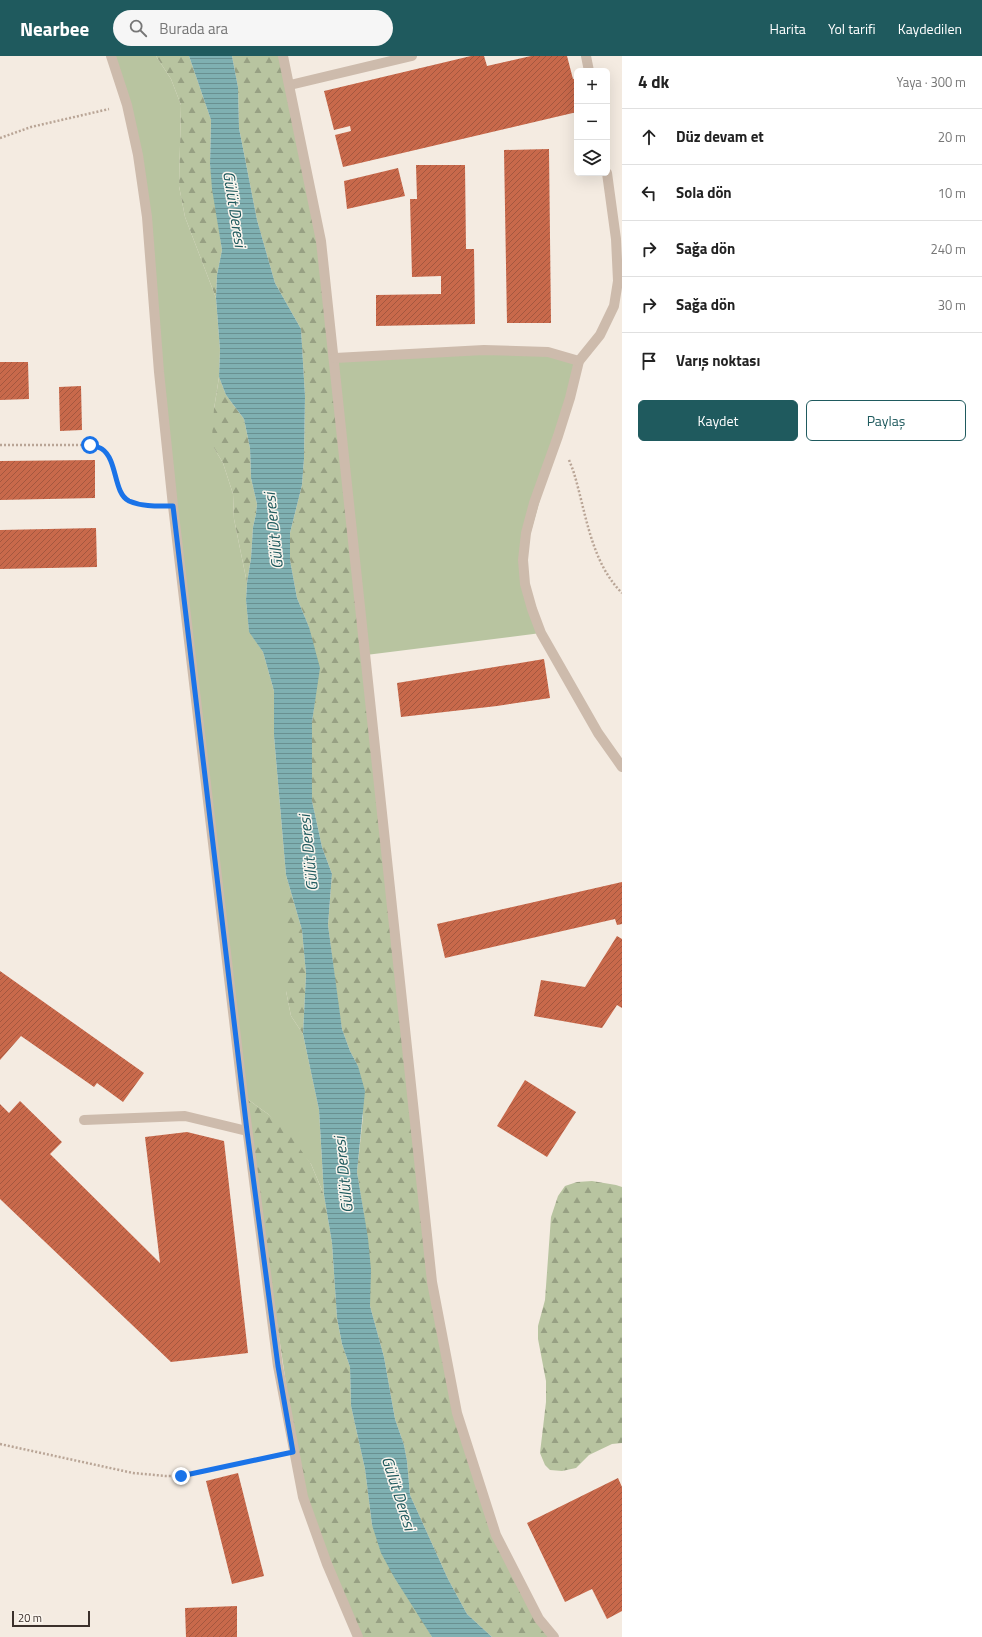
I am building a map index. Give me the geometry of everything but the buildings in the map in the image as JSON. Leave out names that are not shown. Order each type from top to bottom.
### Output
[{"type":"street","points":[[111,56],[127,105],[138,155],[147,217],[158,372],[173,506],[247,1131],[278,1366],[302,1497],[358,1637]]},
{"type":"street","points":[[283,56],[322,241],[432,1282],[456,1413],[496,1535],[540,1619],[554,1637]]},
{"type":"street","points":[[290,85],[412,56]]},
{"type":"street","points":[[586,56],[588,68]]},
{"type":"street","points":[[607,176],[616,239],[618,281],[614,306],[600,336],[579,361],[570,398],[558,436],[534,503],[526,533],[523,560],[525,584],[532,609],[542,633],[598,733],[622,767]]},
{"type":"street","points":[[335,358],[484,350],[548,352],[579,361]]},
{"type":"street","points":[[84,1120],[185,1116],[247,1131]]},
{"type":"path","points":[[0,138],[31,127],[127,105]]},
{"type":"path","points":[[558,436],[573,470],[590,533],[600,563],[613,584],[622,593]]},
{"type":"path","points":[[0,445],[90,445],[102,449],[109,457],[119,488],[128,500],[141,504],[173,506]]},
{"type":"path","points":[[0,1444],[133,1473],[166,1476],[181,1476],[198,1473],[293,1452]]},
{"type":"green space","points":[[111,56],[156,56],[171,79],[181,105],[179,186],[185,217],[216,298],[220,350],[219,377],[214,409],[214,448],[223,463],[233,494],[234,519],[247,583],[246,600],[249,631],[263,652],[274,691],[274,736],[286,875],[286,991],[291,1016],[303,1034],[319,1110],[324,1195],[311,1164],[268,1114],[243,1096],[138,155]]},
{"type":"green space","points":[[156,56],[189,56],[211,120],[210,164],[222,250],[217,275],[216,298],[185,217],[179,186],[181,105],[171,79]]},
{"type":"green space","points":[[232,56],[283,56],[321,241],[432,1282],[457,1413],[496,1535],[554,1637],[492,1637],[467,1614],[448,1579],[410,1495],[404,1445],[395,1419],[384,1357],[370,1306],[364,1215],[357,1172],[363,1116],[358,1066],[350,1051],[342,1029],[339,1011],[328,925],[332,874],[322,847],[312,801],[312,722],[315,699],[309,627],[297,598],[290,560],[290,533],[302,485],[304,459],[305,396],[301,329],[275,283],[257,220],[239,128],[238,87]]},
{"type":"green space","points":[[548,352],[579,361],[523,560],[541,633],[366,655],[335,358]]},
{"type":"green space","points":[[219,377],[226,395],[244,419],[250,448],[251,478],[257,504],[247,583],[234,519],[233,494],[223,463],[214,448],[212,437],[214,409]]},
{"type":"green space","points":[[286,875],[302,930],[306,974],[303,1034],[291,1016],[286,991]]},
{"type":"green space","points":[[243,1096],[268,1114],[290,1135],[311,1164],[324,1195],[332,1243],[337,1318],[342,1344],[350,1367],[351,1406],[365,1469],[372,1525],[432,1637],[358,1637],[303,1497]]},
{"type":"green space","points":[[592,1181],[622,1187],[622,1443],[612,1444],[589,1455],[576,1468],[562,1471],[550,1470],[545,1465],[540,1453],[546,1402],[546,1381],[538,1339],[538,1326],[545,1300],[551,1217],[558,1196],[565,1186],[577,1182]]},
{"type":"water","name":"Gülüt Deresi","points":[[189,56],[232,56],[238,87],[239,128],[257,220],[275,283],[301,329],[305,396],[304,459],[302,485],[290,533],[290,560],[297,598],[309,627],[320,668],[312,722],[312,801],[322,847],[332,874],[328,925],[342,1029],[350,1051],[358,1066],[365,1091],[357,1172],[368,1238],[371,1270],[370,1306],[384,1357],[395,1419],[404,1445],[410,1495],[448,1579],[467,1614],[492,1637],[432,1637],[394,1577],[381,1553],[372,1525],[365,1469],[351,1406],[350,1367],[342,1344],[337,1318],[332,1243],[324,1195],[319,1110],[303,1034],[306,974],[302,930],[286,875],[274,736],[274,691],[263,652],[249,632],[246,600],[247,583],[257,504],[251,478],[250,448],[244,419],[226,395],[219,377],[220,350],[216,298],[217,275],[222,250],[212,189],[210,164],[211,120]]},
{"type":"route","points":[[90,445],[102,449],[109,457],[119,488],[128,500],[154,506],[173,506],[247,1131],[278,1366],[293,1452],[181,1476]]}]
